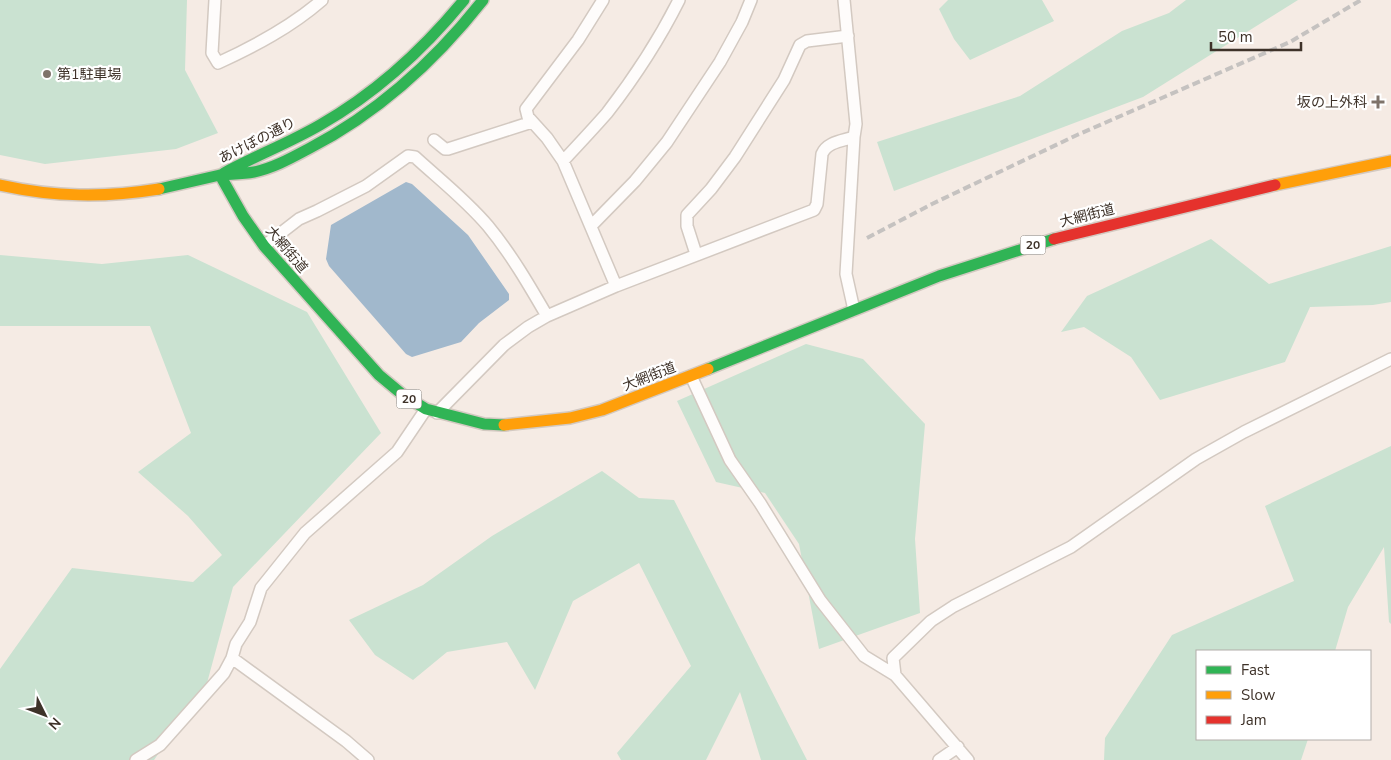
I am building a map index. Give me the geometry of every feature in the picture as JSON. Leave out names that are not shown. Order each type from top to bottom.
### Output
[{"type":"main road","name":"あけぼの通り","points":[[220,176],[242,162],[318,125],[352,105],[404,64],[427,42],[464,0]]},
{"type":"main road","name":"あけぼの通り","points":[[220,176],[254,172],[292,158],[356,123],[381,105],[431,61],[483,0]]},
{"type":"main road","name":"大網街道","points":[[220,176],[243,216],[264,246],[379,375],[403,395],[426,409],[460,420],[484,424],[512,425],[570,418],[602,410],[940,276],[1040,242],[1244,191],[1391,162]]},
{"type":"main road","points":[[0,185],[20,190],[83,197],[108,196],[149,192],[220,176]]},
{"type":"street","points":[[215,0],[212,53],[218,63],[249,49],[281,30],[322,0]]},
{"type":"street","points":[[603,0],[578,40],[526,109],[532,122],[563,161],[616,286]]},
{"type":"street","points":[[563,161],[606,113],[633,76],[665,28],[679,0]]},
{"type":"street","points":[[591,226],[635,181],[672,135],[720,62],[742,22],[751,0]]},
{"type":"street","points":[[844,0],[856,124],[846,274],[854,310]]},
{"type":"street","points":[[696,254],[687,226],[687,216],[711,189],[735,157],[784,80],[800,45],[807,41],[848,36]]},
{"type":"street","points":[[434,140],[445,149],[448,149],[532,122]]},
{"type":"street","points":[[437,413],[504,345],[528,327],[548,316],[696,254],[814,210],[817,204],[824,149],[827,145],[854,137]]},
{"type":"street","points":[[264,246],[299,219],[366,186],[408,156],[415,157],[487,224],[515,262],[548,316]]},
{"type":"street","points":[[895,675],[893,658],[931,621],[954,606],[1071,547],[1196,459],[1244,432],[1391,359]]},
{"type":"street","points":[[691,376],[730,460],[760,503],[820,600],[864,656],[895,675],[968,760]]},
{"type":"street","points":[[136,760],[160,745],[224,673],[232,658],[236,644],[250,622],[261,588],[305,533],[397,452],[426,409]]},
{"type":"street","points":[[232,658],[346,741],[368,760]]},
{"type":"street","points":[[939,760],[958,747]]},
{"type":"green space","points":[[0,0],[187,0],[185,70],[218,133],[176,149],[45,164],[0,155]]},
{"type":"green space","points":[[948,0],[1042,0],[1054,21],[970,60],[954,39],[939,9]]},
{"type":"green space","points":[[1186,0],[1298,0],[1143,97],[894,191],[877,142],[1020,96],[1122,31],[1169,13]]},
{"type":"green space","points":[[1211,239],[1269,284],[1391,246],[1391,302],[1373,305],[1310,307],[1285,362],[1160,400],[1131,357],[1084,327],[1061,332],[1087,296]]},
{"type":"green space","points":[[0,255],[102,264],[188,255],[307,312],[381,433],[233,587],[207,683],[154,760],[0,760],[0,669],[72,568],[193,582],[222,555],[188,516],[138,472],[191,433],[150,326],[0,326]]},
{"type":"green space","points":[[806,344],[863,359],[925,424],[915,539],[920,613],[819,649],[799,544],[765,493],[716,482],[677,401]]},
{"type":"green space","points":[[1391,446],[1391,624],[1389,622],[1384,547],[1348,607],[1335,650],[1196,650],[1196,740],[1308,740],[1301,760],[1104,760],[1105,738],[1172,635],[1294,581],[1265,506]]},
{"type":"green space","points":[[602,471],[639,498],[674,500],[807,760],[761,760],[740,692],[706,760],[621,760],[617,753],[691,666],[639,563],[573,601],[535,690],[507,642],[447,652],[413,680],[375,655],[349,620],[423,585],[492,536]]},
{"type":"water","points":[[406,182],[412,184],[468,235],[509,294],[509,300],[479,323],[461,342],[412,357],[406,354],[329,266],[326,259],[331,225]]},
{"type":"railway","points":[[867,238],[932,204],[1077,135],[1290,42],[1361,0]]},
{"type":"traffic: fast","points":[[224,173],[308,132],[360,99],[415,53],[464,0]]},
{"type":"traffic: fast","points":[[220,175],[254,172],[276,165],[335,134],[382,101],[425,64],[483,0]]},
{"type":"traffic: fast","points":[[159,189],[220,175],[243,216],[264,246],[379,375],[403,395],[426,409],[484,424],[504,425]]},
{"type":"traffic: fast","points":[[708,369],[939,276],[1054,239]]},
{"type":"traffic: slow","points":[[1275,185],[1391,161]]},
{"type":"traffic: slow","points":[[0,185],[40,192],[79,195],[118,194],[159,189]]},
{"type":"traffic: slow","points":[[504,425],[570,418],[602,410],[708,369]]},
{"type":"traffic: jam","points":[[1054,239],[1275,185]]},
{"type":"place","name":"第1駐車場","points":[[47,74]]},
{"type":"place","name":"坂の上外科","points":[[1378,102]]}]
